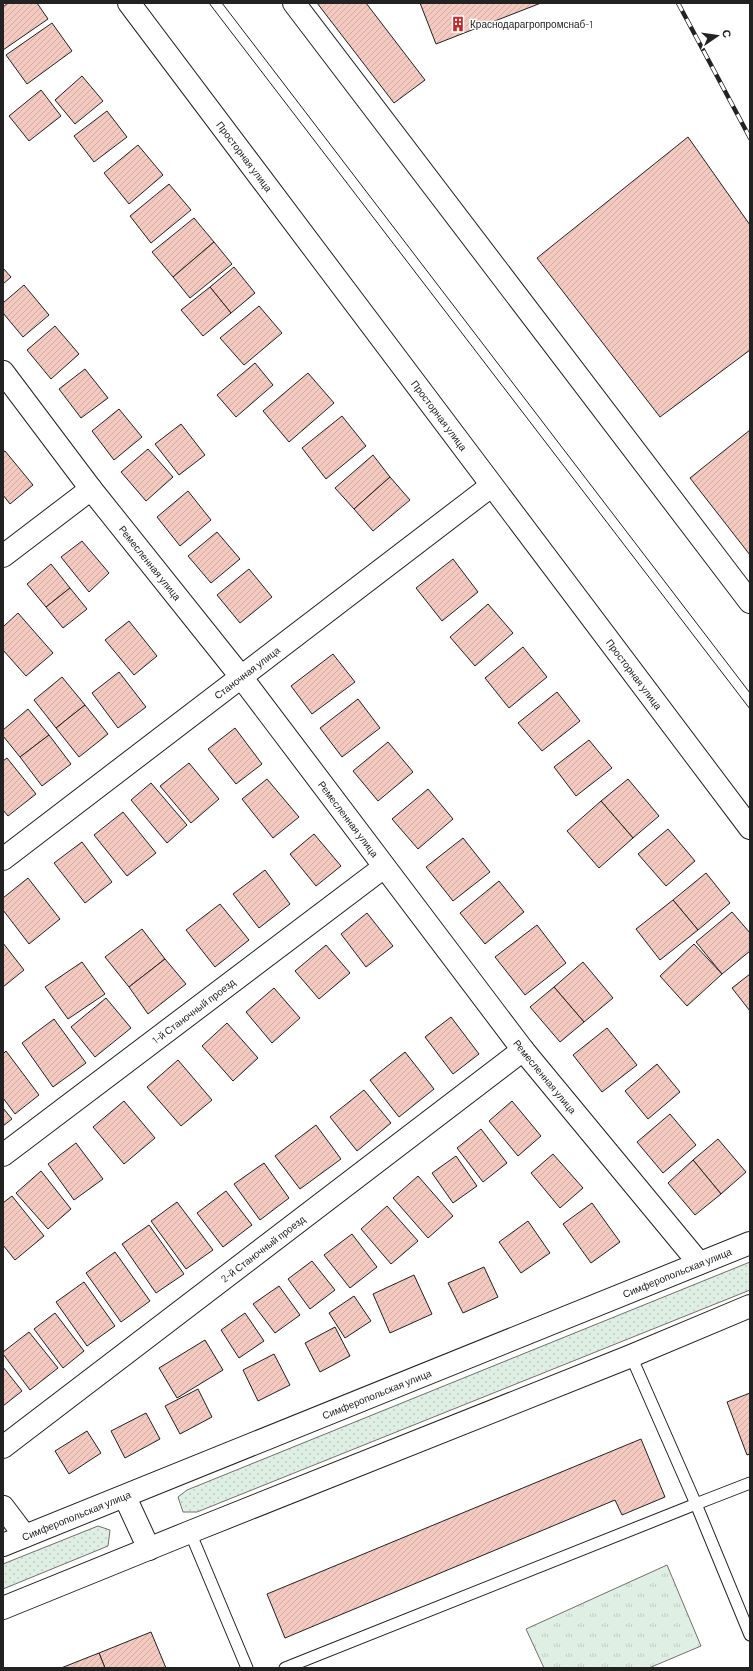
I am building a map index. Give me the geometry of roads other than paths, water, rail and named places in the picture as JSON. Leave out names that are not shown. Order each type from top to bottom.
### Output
[{"type":"street","name":"Просторная улица","points":[[129,3],[491,486],[750,828]]},
{"type":"street","points":[[294,3],[750,602]]},
{"type":"street","name":"Ремесленная улица","points":[[3,372],[91,489],[242,678],[523,1050],[699,1263]]},
{"type":"street","name":"Станочная улица","points":[[3,859],[242,678],[491,486]]},
{"type":"street","points":[[3,556],[91,489]]},
{"type":"street","name":"1-й Станочный проезд","points":[[3,1155],[384,866]]},
{"type":"street","name":"2-й Станочный проезд","points":[[3,1447],[523,1050]]},
{"type":"street","name":"Симферопольская улица","points":[[3,1545],[750,1243]]},
{"type":"street","points":[[3,1608],[631,1356],[750,1306]]},
{"type":"street","points":[[126,1496],[149,1549]]},
{"type":"street","points":[[3,1507],[25,1536]]},
{"type":"lane","points":[[631,1356],[696,1504],[750,1635]]},
{"type":"lane","points":[[285,1668],[750,1483]]},
{"type":"lane","points":[[190,1532],[247,1668]]},
{"type":"tram line","points":[[209,3],[750,709]]},
{"type":"tram line","points":[[222,3],[750,693]]},
{"type":"railway","points":[[678,3],[750,138]]},
{"type":"place","name":"Краснодарагропромснаб-1","points":[[458,24]]}]
